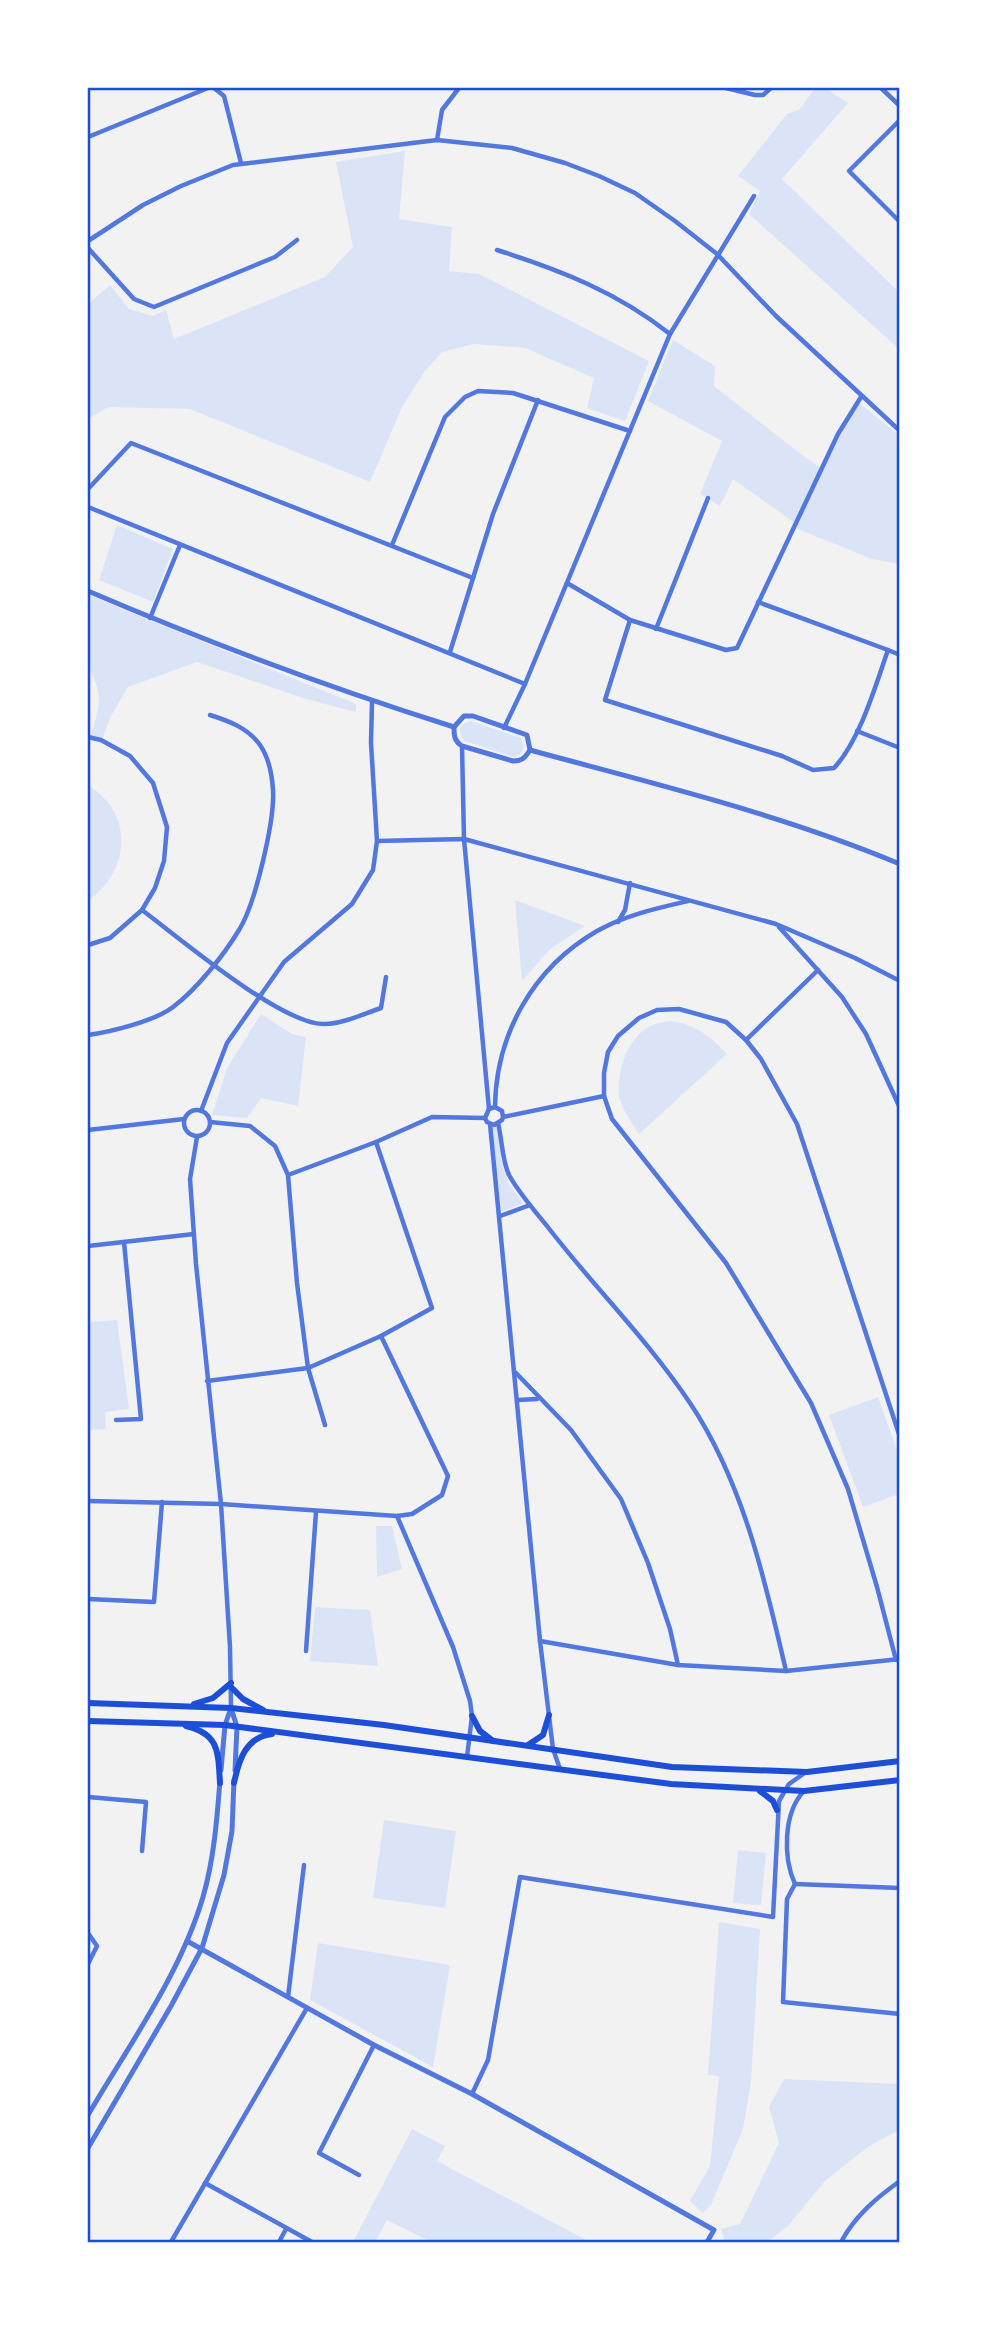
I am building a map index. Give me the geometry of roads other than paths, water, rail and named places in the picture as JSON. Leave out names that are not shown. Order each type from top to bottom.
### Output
[{"type":"main road","points":[[186,1706],[213,1698],[231,1685],[243,1699],[272,1713]]},
{"type":"main road","points":[[88,1703],[231,1708],[384,1726],[672,1767],[807,1772],[900,1761]]},
{"type":"main road","points":[[524,1746],[534,1743],[543,1735],[549,1715]]},
{"type":"main road","points":[[472,1716],[480,1731],[495,1742]]},
{"type":"main road","points":[[88,1721],[225,1725],[671,1784],[804,1791],[900,1780]]},
{"type":"main road","points":[[167,1723],[200,1731],[212,1740],[217,1748],[220,1783]]},
{"type":"main road","points":[[234,1783],[241,1756],[251,1742],[266,1734],[282,1732]]},
{"type":"main road","points":[[759,1790],[773,1801],[777,1810]]},
{"type":"street","points":[[88,136],[208,88]]},
{"type":"street","points":[[214,88],[224,96],[241,163]]},
{"type":"street","points":[[437,140],[442,110],[459,88]]},
{"type":"street","points":[[726,88],[755,95],[763,94],[771,88]]},
{"type":"street","points":[[881,88],[900,106]]},
{"type":"street","points":[[900,120],[849,171],[900,222]]},
{"type":"street","points":[[88,241],[143,205],[233,164],[437,140],[512,148],[565,163],[635,193],[717,254],[776,316],[900,431]]},
{"type":"street","points":[[504,727],[525,684],[670,334],[754,196]]},
{"type":"street","points":[[88,248],[134,299],[154,307],[275,257],[297,240]]},
{"type":"street","points":[[497,250],[555,269],[609,294],[670,334]]},
{"type":"street","points":[[392,545],[445,417],[465,397],[478,391],[513,393],[630,431]]},
{"type":"street","points":[[567,583],[630,620],[726,650],[737,648],[838,434],[861,397]]},
{"type":"street","points":[[450,652],[493,514],[538,400]]},
{"type":"street","points":[[88,489],[131,443],[472,578]]},
{"type":"street","points":[[656,629],[708,498]]},
{"type":"street","points":[[88,507],[525,684]]},
{"type":"street","points":[[150,618],[180,545]]},
{"type":"street","points":[[88,591],[150,618],[372,701],[454,727]]},
{"type":"street","points":[[758,602],[900,655]]},
{"type":"street","points":[[630,620],[605,700],[782,757],[813,770],[834,768],[844,757],[857,731],[888,650]]},
{"type":"street","points":[[201,1111],[227,1044],[284,962],[352,904],[373,870],[377,841],[371,743],[372,701]]},
{"type":"street","points":[[88,1035],[117,1031],[172,1009],[214,965],[241,928],[258,878],[270,827],[273,793],[270,765],[260,745],[246,730],[210,715]]},
{"type":"street","points":[[464,716],[472,716],[504,727],[527,735],[530,750],[525,758],[513,761],[462,746],[454,736],[454,727],[464,716]]},
{"type":"street","points":[[857,731],[900,748]]},
{"type":"street","points":[[88,737],[102,740],[130,756],[153,783],[167,827],[164,861],[155,888],[142,910],[110,938],[88,945]]},
{"type":"street","points":[[462,746],[464,839],[492,1108]]},
{"type":"street","points":[[530,750],[840,839],[900,864]]},
{"type":"street","points":[[377,841],[464,839],[629,883],[776,924],[855,958],[900,981]]},
{"type":"street","points":[[617,923],[625,910],[629,883]]},
{"type":"street","points":[[485,1118],[492,1108],[495,1085],[510,1028],[522,1003],[546,971],[573,946],[600,930],[646,911],[692,901]]},
{"type":"street","points":[[142,910],[214,965],[299,1020],[323,1024],[381,1008],[386,977]]},
{"type":"street","points":[[776,924],[842,997],[866,1034],[900,1108]]},
{"type":"street","points":[[746,1040],[818,970]]},
{"type":"street","points":[[540,1641],[678,1665],[786,1671],[898,1660],[848,1489],[811,1402],[726,1263],[612,1119],[604,1096],[608,1052],[618,1036],[639,1018],[657,1010],[679,1009],[703,1014],[726,1022],[746,1040],[761,1059],[797,1124],[900,1437]]},
{"type":"street","points":[[490,1124],[498,1123],[503,1117],[604,1096]]},
{"type":"street","points":[[492,1108],[502,1111],[503,1117]]},
{"type":"street","points":[[88,1130],[184,1119],[193,1111],[201,1111],[207,1115],[210,1122],[205,1134],[197,1137],[186,1131],[184,1119]]},
{"type":"street","points":[[288,1175],[376,1142],[432,1117],[485,1118],[490,1124],[540,1641],[553,1749],[560,1769]]},
{"type":"street","points":[[210,1122],[250,1126],[275,1146],[288,1175],[297,1283],[308,1368],[325,1425]]},
{"type":"street","points":[[498,1123],[509,1174],[530,1205],[690,1403],[716,1448],[765,1580],[786,1671]]},
{"type":"street","points":[[88,2148],[172,2006],[202,1948],[224,1875],[232,1831],[237,1727],[231,1708],[221,1504],[207,1381],[190,1179],[197,1137]]},
{"type":"street","points":[[207,1381],[308,1368],[381,1336],[432,1308],[376,1142]]},
{"type":"street","points":[[500,1216],[530,1205]]},
{"type":"street","points":[[88,1246],[194,1234]]},
{"type":"street","points":[[116,1420],[141,1419],[124,1242]]},
{"type":"street","points":[[88,1501],[221,1504],[397,1516],[412,1514],[442,1495],[448,1476],[381,1336]]},
{"type":"street","points":[[515,1373],[571,1430],[621,1499],[649,1563],[670,1629],[678,1665]]},
{"type":"street","points":[[518,1401],[538,1398]]},
{"type":"street","points":[[88,1599],[154,1602],[162,1502]]},
{"type":"street","points":[[306,1651],[316,1512]]},
{"type":"street","points":[[397,1516],[453,1647],[472,1716],[467,1758]]},
{"type":"street","points":[[88,2115],[158,1997],[187,1941],[211,1867],[225,1725],[231,1708]]},
{"type":"street","points":[[472,2094],[488,2060],[520,1877],[773,1917],[777,1810],[789,1784],[807,1772]]},
{"type":"street","points":[[795,1884],[789,1872],[788,1860],[790,1821],[794,1803],[804,1791]]},
{"type":"street","points":[[88,1797],[146,1802],[142,1851]]},
{"type":"street","points":[[288,1997],[304,1865]]},
{"type":"street","points":[[795,1884],[900,1888]]},
{"type":"street","points":[[795,1884],[787,1899],[783,2002],[900,2014]]},
{"type":"street","points":[[88,1933],[97,1946],[88,1964]]},
{"type":"street","points":[[187,1941],[374,2045],[472,2094],[714,2230],[708,2242]]},
{"type":"street","points":[[171,2242],[307,2008]]},
{"type":"street","points":[[359,2175],[318,2152],[374,2045]]},
{"type":"street","points":[[841,2242],[875,2198],[900,2181]]},
{"type":"street","points":[[205,2183],[312,2242]]},
{"type":"street","points":[[279,2242],[286,2229]]}]
